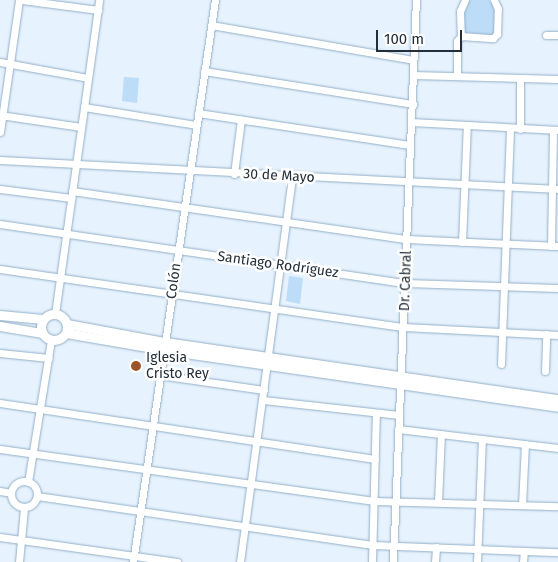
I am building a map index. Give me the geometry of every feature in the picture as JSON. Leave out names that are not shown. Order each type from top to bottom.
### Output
[{"type":"main road","points":[[0,315],[43,319],[56,314],[67,328],[165,346],[400,380],[558,399]]},
{"type":"main road","points":[[42,333],[43,319]]},
{"type":"main road","points":[[0,326],[42,333],[51,340],[62,338],[67,328]]},
{"type":"main road","points":[[400,380],[558,407]]},
{"type":"street","points":[[0,132],[12,64],[20,0],[98,10]]},
{"type":"street","points":[[56,314],[99,0]]},
{"type":"street","name":"Colón","points":[[134,559],[159,375],[165,346],[215,0]]},
{"type":"street","name":"Dr. Cabral","points":[[393,562],[406,283],[408,183],[413,104],[416,0]]},
{"type":"street","points":[[457,76],[457,41],[461,36],[460,10],[465,0]]},
{"type":"street","points":[[461,36],[496,36],[498,9],[494,0]]},
{"type":"street","points":[[211,25],[413,60]]},
{"type":"street","points":[[546,35],[558,35]]},
{"type":"street","points":[[0,62],[88,78]]},
{"type":"street","points":[[204,71],[413,104]]},
{"type":"street","points":[[413,75],[558,80]]},
{"type":"street","points":[[520,79],[520,129]]},
{"type":"street","points":[[84,107],[196,125]]},
{"type":"street","points":[[198,112],[410,145]]},
{"type":"street","points":[[2,116],[81,127]]},
{"type":"street","points":[[234,174],[241,119]]},
{"type":"street","points":[[0,189],[184,208],[286,224],[407,239],[555,246],[555,130],[411,122]]},
{"type":"street","points":[[462,242],[467,125]]},
{"type":"street","points":[[501,364],[510,128]]},
{"type":"street","name":"30 de Mayo","points":[[0,160],[189,172],[555,189]]},
{"type":"street","points":[[240,562],[282,266],[292,176]]},
{"type":"street","name":"Santiago Rodríguez","points":[[0,224],[406,283],[558,288]]},
{"type":"street","points":[[0,269],[404,326],[558,335]]},
{"type":"street","points":[[545,371],[546,334]]},
{"type":"street","points":[[28,482],[51,340]]},
{"type":"street","points":[[0,352],[49,358]]},
{"type":"street","points":[[159,375],[264,390]]},
{"type":"street","points":[[263,400],[399,416]]},
{"type":"street","points":[[0,403],[375,459]]},
{"type":"street","points":[[372,562],[376,414]]},
{"type":"street","points":[[398,428],[558,448]]},
{"type":"street","points":[[438,502],[441,434]]},
{"type":"street","points":[[477,562],[482,439]]},
{"type":"street","points":[[522,505],[525,444]]},
{"type":"street","points":[[0,449],[374,501],[558,506]]},
{"type":"street","points":[[28,482],[36,488],[37,496],[33,504],[24,508],[14,503],[11,493],[17,483],[28,482]]},
{"type":"street","points":[[0,491],[11,493]]},
{"type":"street","points":[[37,496],[372,545],[558,552]]},
{"type":"street","points":[[19,562],[24,508]]},
{"type":"street","points":[[0,537],[134,559],[177,562]]},
{"type":"street","points":[[435,562],[436,547]]},
{"type":"street","points":[[523,562],[524,550]]},
{"type":"shaded area","points":[[469,0],[489,0],[494,7],[494,35],[463,34],[463,8]]},
{"type":"shaded area","points":[[124,77],[139,78],[137,103],[122,101]]},
{"type":"shaded area","points":[[289,276],[303,278],[300,304],[286,301]]},
{"type":"place","name":"Iglesia Cristo Rey","points":[[136,366]]}]
